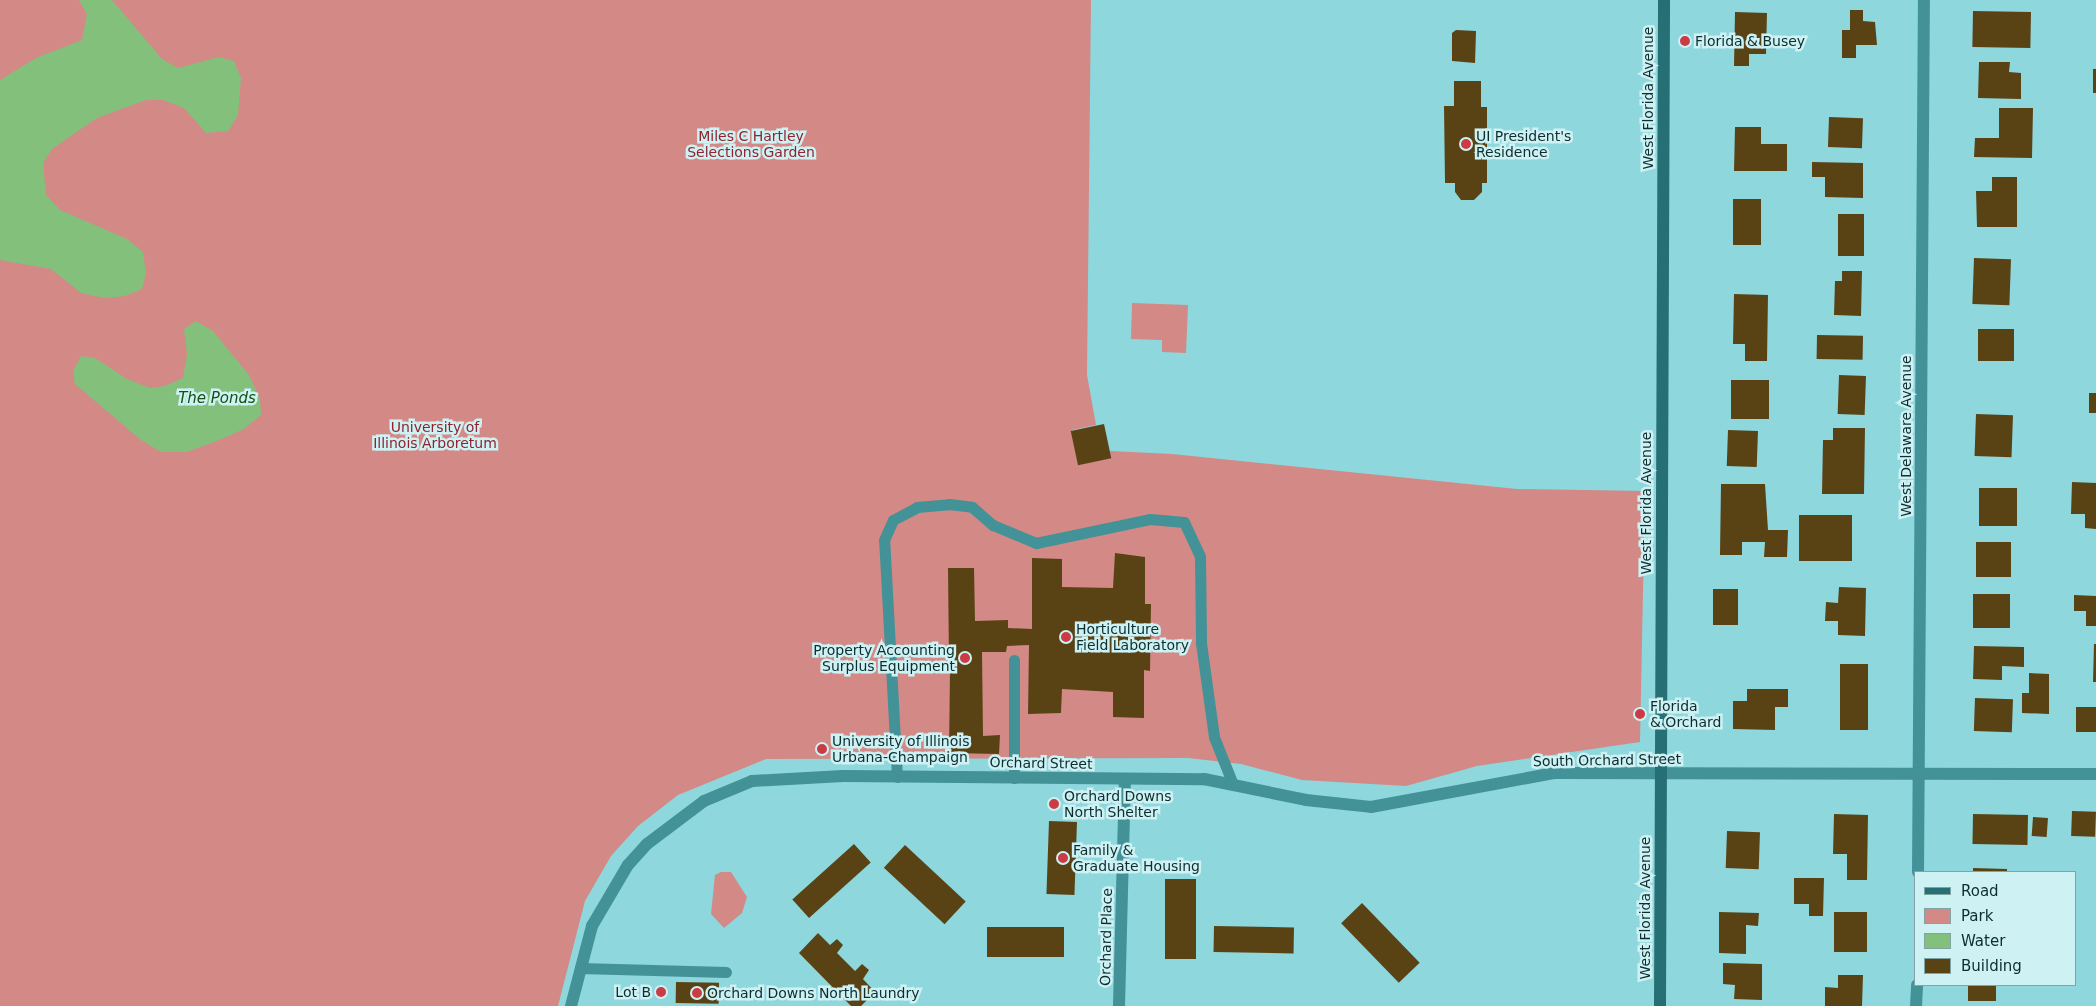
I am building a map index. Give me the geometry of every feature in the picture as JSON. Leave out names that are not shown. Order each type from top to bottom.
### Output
[{"type":"main road","name":"West Florida Avenue","points":[[1660,1006],[1664,0]]},
{"type":"street","name":"West Delaware Avenue","points":[[1918,871],[1924,0]]},
{"type":"street","name":"South Orchard Street","points":[[1125,779],[1232,782],[1306,800],[1371,807],[1407,802],[1513,778],[1555,773],[2096,774]]},
{"type":"street","name":"Orchard Street","points":[[571,1006],[592,926],[628,866],[647,844],[704,801],[752,781],[898,777],[1125,779]]},
{"type":"street","name":"Orchard Place","points":[[1119,1006],[1125,779]]},
{"type":"street","points":[[1916,1006],[1917,986]]},
{"type":"lane","points":[[898,777],[884,540],[893,520],[917,507],[948,504],[972,508],[993,525],[1036,543],[1150,518],[1184,522],[1200,557],[1201,643],[1212,728],[1232,782]]},
{"type":"lane","points":[[1014,660],[1014,778]]},
{"type":"lane","points":[[580,968],[726,972]]},
{"type":"green space","name":"University of Illinois Arboretum","points":[[0,0],[1091,0],[1087,375],[1096,425],[1072,430],[1078,464],[1110,458],[1110,451],[1172,454],[1517,489],[1645,491],[1640,742],[1477,766],[1406,786],[1302,780],[1241,764],[1188,758],[766,759],[678,795],[638,826],[611,856],[585,901],[558,1006],[0,1006]]},
{"type":"green space","points":[[1132,303],[1188,305],[1186,353],[1162,352],[1162,340],[1131,339]]},
{"type":"green space","points":[[721,872],[731,872],[747,897],[742,913],[724,928],[711,914],[715,875]]},
{"type":"water","points":[[79,0],[112,0],[162,59],[178,68],[219,57],[234,61],[241,78],[238,115],[228,131],[206,133],[184,108],[163,100],[146,100],[97,118],[52,149],[43,163],[46,195],[60,210],[127,239],[143,252],[146,273],[142,289],[125,296],[105,298],[81,293],[51,269],[0,260],[0,80],[36,58],[82,40],[87,14]]},
{"type":"water","name":"The Ponds","points":[[196,321],[213,331],[249,375],[260,399],[261,415],[244,429],[186,452],[161,452],[141,440],[75,384],[73,371],[81,356],[95,358],[127,379],[150,388],[165,386],[183,378],[187,354],[184,329]]},
{"type":"building","points":[[1850,10],[1863,10],[1863,21],[1875,22],[1877,45],[1856,45],[1856,58],[1842,58],[1842,30],[1850,30]]},
{"type":"building","points":[[1973,11],[2031,12],[2030,48],[1972,47]]},
{"type":"building","points":[[1735,12],[1767,13],[1766,54],[1749,54],[1749,66],[1734,66]]},
{"type":"building","points":[[1456,30],[1476,31],[1475,63],[1452,61],[1452,33]]},
{"type":"building","points":[[1979,62],[2010,62],[2009,72],[2021,73],[2021,99],[1978,98]]},
{"type":"building","points":[[2093,69],[2096,69],[2096,93],[2093,93]]},
{"type":"building","name":"UI President's Residence","points":[[1454,81],[1481,81],[1481,107],[1487,107],[1487,183],[1482,183],[1482,192],[1474,200],[1461,200],[1455,192],[1455,183],[1445,183],[1444,106],[1454,106]]},
{"type":"building","points":[[1999,108],[2033,108],[2032,158],[1974,157],[1975,138],[1999,138]]},
{"type":"building","points":[[1829,117],[1863,118],[1862,148],[1828,147]]},
{"type":"building","points":[[1735,127],[1761,127],[1761,144],[1787,144],[1787,171],[1734,171]]},
{"type":"building","points":[[1812,162],[1863,163],[1863,198],[1825,197],[1825,177],[1812,177]]},
{"type":"building","points":[[1992,177],[2017,177],[2017,227],[1977,227],[1976,191],[1992,191]]},
{"type":"building","points":[[1733,199],[1761,199],[1761,245],[1733,245]]},
{"type":"building","points":[[1838,214],[1864,214],[1864,256],[1838,256]]},
{"type":"building","points":[[1974,258],[2011,259],[2009,305],[1972,304]]},
{"type":"building","points":[[1842,271],[1862,271],[1861,316],[1834,315],[1835,281],[1842,281]]},
{"type":"building","points":[[1734,294],[1768,295],[1767,361],[1745,361],[1745,344],[1733,344]]},
{"type":"building","points":[[1978,329],[2014,329],[2014,361],[1978,361]]},
{"type":"building","points":[[1817,335],[1863,336],[1863,360],[1817,359]]},
{"type":"building","points":[[1839,375],[1866,376],[1865,415],[1838,414]]},
{"type":"building","points":[[1731,380],[1769,380],[1769,419],[1731,419]]},
{"type":"building","points":[[2089,393],[2096,393],[2096,413],[2089,413]]},
{"type":"building","points":[[1976,414],[2013,415],[2012,457],[1975,456]]},
{"type":"building","points":[[1104,424],[1111,458],[1078,465],[1071,431]]},
{"type":"building","points":[[1833,428],[1865,428],[1864,494],[1822,494],[1823,440],[1833,440]]},
{"type":"building","points":[[1728,430],[1758,431],[1757,467],[1727,466]]},
{"type":"building","points":[[2072,482],[2096,483],[2096,529],[2085,528],[2085,514],[2071,514]]},
{"type":"building","points":[[1721,484],[1765,484],[1768,530],[1788,530],[1787,557],[1764,557],[1765,542],[1742,542],[1742,555],[1720,555]]},
{"type":"building","points":[[1979,488],[2017,488],[2017,526],[1979,526]]},
{"type":"building","points":[[1799,515],[1852,515],[1852,561],[1799,561]]},
{"type":"building","points":[[1976,542],[2011,542],[2011,577],[1976,577]]},
{"type":"building","name":"Horticulture Field Laboratory","points":[[1115,553],[1145,557],[1145,604],[1151,604],[1150,671],[1144,670],[1144,718],[1113,717],[1113,692],[1062,689],[1061,713],[1028,714],[1029,645],[1007,646],[1006,652],[982,652],[983,736],[1000,735],[999,754],[949,753],[950,672],[941,671],[941,663],[949,663],[948,568],[974,568],[975,621],[1008,620],[1008,628],[1032,629],[1032,558],[1062,559],[1062,587],[1113,588]]},
{"type":"building","points":[[1839,587],[1866,588],[1865,636],[1838,635],[1838,621],[1825,621],[1826,602],[1838,603]]},
{"type":"building","points":[[1713,589],[1738,589],[1738,625],[1713,625]]},
{"type":"building","points":[[1973,594],[2010,594],[2010,628],[1973,628]]},
{"type":"building","points":[[2074,595],[2096,596],[2096,626],[2086,626],[2086,611],[2074,611]]},
{"type":"building","points":[[2094,644],[2096,644],[2096,682],[2093,682]]},
{"type":"building","points":[[1974,646],[2024,647],[2024,667],[2002,666],[2002,680],[1973,679]]},
{"type":"building","points":[[1840,664],[1868,664],[1868,730],[1840,730]]},
{"type":"building","points":[[2029,673],[2049,674],[2049,714],[2022,713],[2022,693],[2029,693]]},
{"type":"building","points":[[1747,689],[1788,689],[1788,707],[1775,707],[1775,730],[1733,729],[1733,701],[1747,701]]},
{"type":"building","points":[[1975,698],[2013,699],[2012,732],[1974,731]]},
{"type":"building","points":[[2076,707],[2096,707],[2096,732],[2076,732]]},
{"type":"building","points":[[2072,811],[2096,812],[2095,837],[2071,836]]},
{"type":"building","points":[[1834,814],[1868,815],[1867,880],[1847,880],[1847,854],[1833,854]]},
{"type":"building","points":[[1973,814],[2028,815],[2027,845],[1972,844]]},
{"type":"building","points":[[2033,817],[2048,818],[2047,837],[2032,836]]},
{"type":"building","name":"Family & Graduate Housing","points":[[1049,821],[1077,822],[1074,895],[1046,894]]},
{"type":"building","points":[[1727,831],[1760,832],[1759,869],[1726,868]]},
{"type":"building","points":[[854,844],[871,863],[809,918],[792,900]]},
{"type":"building","points":[[905,845],[966,902],[945,924],[884,868]]},
{"type":"building","points":[[1973,868],[2007,869],[2007,871],[1973,871]]},
{"type":"building","points":[[1794,878],[1824,878],[1823,916],[1809,916],[1809,904],[1794,904]]},
{"type":"building","points":[[1165,879],[1196,879],[1196,959],[1165,959]]},
{"type":"building","points":[[1362,903],[1420,963],[1399,983],[1341,923]]},
{"type":"building","points":[[1719,912],[1759,913],[1758,926],[1746,925],[1746,954],[1719,953]]},
{"type":"building","points":[[1834,912],[1867,912],[1867,952],[1834,952]]},
{"type":"building","points":[[1214,926],[1294,927],[1294,953],[1214,952]]},
{"type":"building","points":[[987,927],[1064,927],[1064,957],[987,957]]},
{"type":"building","points":[[818,933],[830,945],[837,939],[843,945],[837,953],[855,971],[862,964],[869,970],[863,979],[875,992],[861,1006],[851,1006],[799,953]]},
{"type":"building","points":[[1723,963],[1762,964],[1762,1000],[1734,999],[1735,985],[1723,984]]},
{"type":"building","points":[[1838,975],[1863,975],[1862,1006],[1825,1006],[1825,987],[1838,988]]},
{"type":"building","name":"Orchard Downs North Laundry","points":[[676,982],[719,983],[719,1004],[676,1003]]},
{"type":"building","points":[[1968,986],[1996,986],[1996,1001],[1968,1001]]},
{"type":"place","name":"Florida & Busey","points":[[1685,41]]},
{"type":"place","name":"UI President's Residence","points":[[1466,144]]},
{"type":"place","name":"Horticulture Field Laboratory","points":[[1066,637]]},
{"type":"place","name":"Property Accounting Surplus Equipment","points":[[965,658]]},
{"type":"place","name":"Florida & Orchard","points":[[1640,714]]},
{"type":"place","name":"University of Illinois Urbana-Champaign","points":[[822,749]]},
{"type":"place","name":"Orchard Downs North Shelter","points":[[1054,804]]},
{"type":"place","name":"Family & Graduate Housing","points":[[1063,858]]},
{"type":"place","name":"Lot B","points":[[661,992]]},
{"type":"place","name":"Orchard Downs North Laundry","points":[[697,993]]},
{"type":"park label","name":"Miles C Hartley Selections Garden","points":[[751,144]]}]
